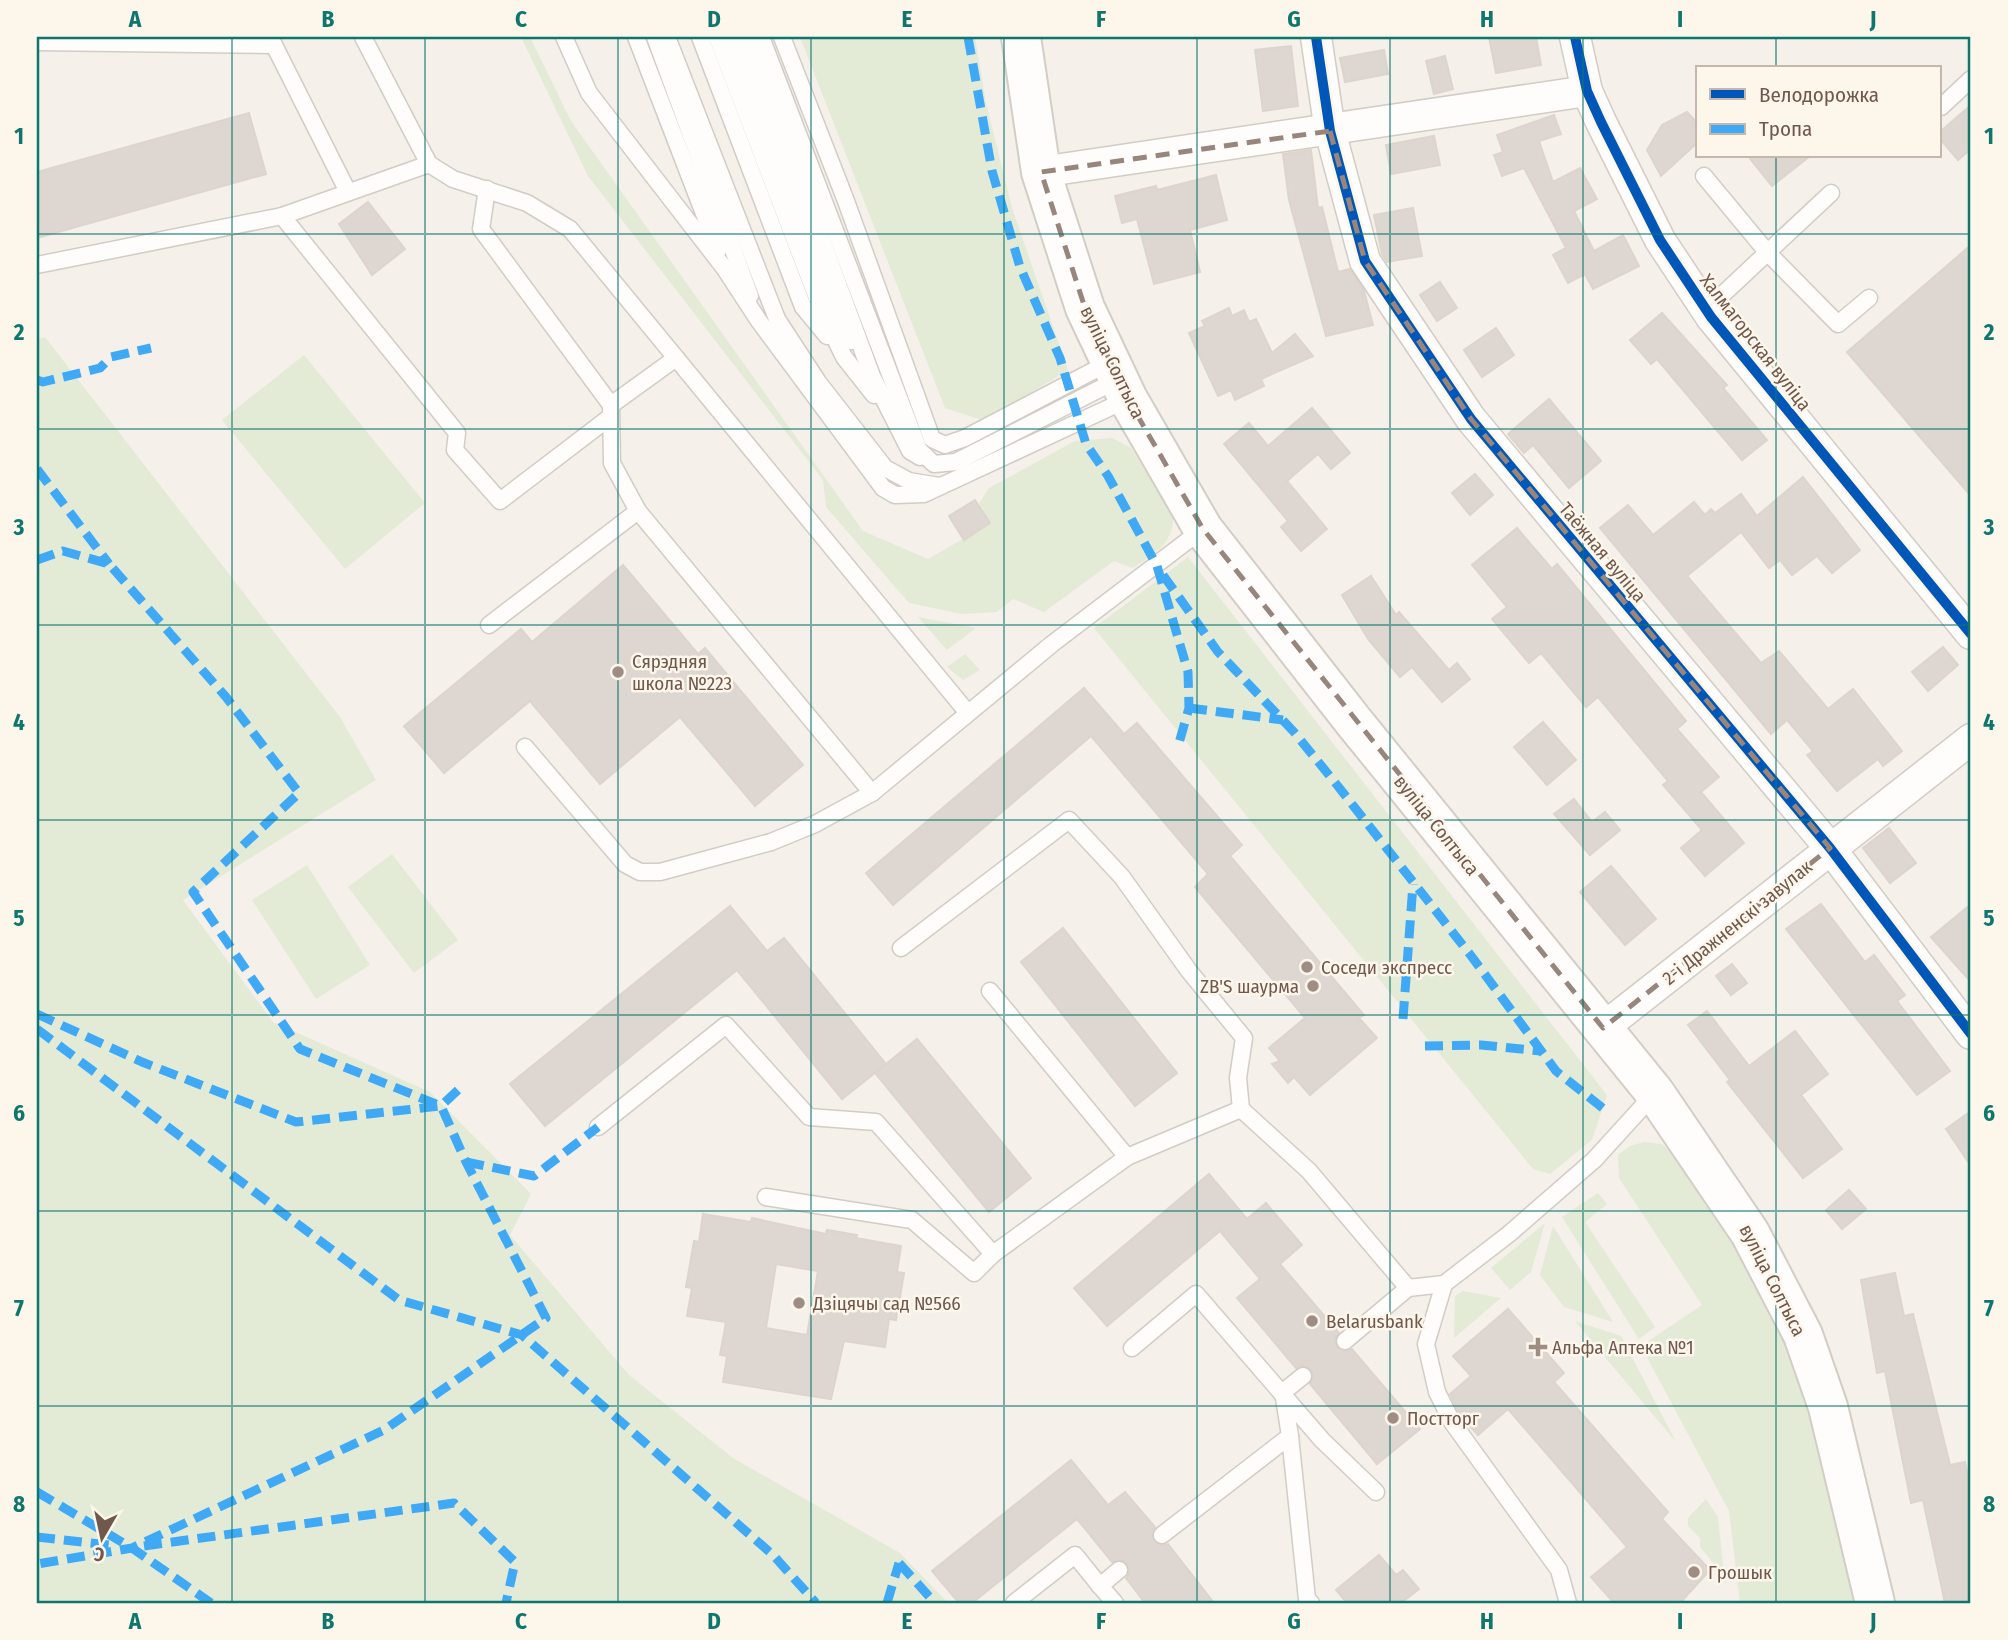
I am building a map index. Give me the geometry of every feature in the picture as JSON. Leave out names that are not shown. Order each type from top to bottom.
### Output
[{"type":"main road","name":"вуліца Солтыса","points":[[1021,37],[1041,172],[1085,308],[1119,380],[1203,528],[1379,754],[1655,1093],[1750,1233],[1803,1335],[1828,1407],[1875,1603]]},
{"type":"street","name":"Таёжная вуліца","points":[[1315,37],[1330,131],[1365,261],[1471,419],[1830,848],[1971,1034]]},
{"type":"street","name":"Халмагорская вуліца","points":[[1575,37],[1587,91],[1660,240],[1706,310],[1971,634]]},
{"type":"street","points":[[1041,172],[1587,91]]},
{"type":"street","name":"2-і Дражненскі завулак","points":[[1603,1028],[1971,739]]},
{"type":"lane","points":[[363,37],[429,164],[453,178],[527,203],[570,229],[967,712]]},
{"type":"lane","points":[[564,37],[589,93],[725,269],[759,321],[883,488],[895,495],[911,496],[939,486],[1119,380]]},
{"type":"lane","points":[[636,37],[725,269]]},
{"type":"lane","points":[[655,37],[759,321]]},
{"type":"lane","points":[[667,37],[777,318],[818,382],[885,468],[909,481],[939,486]]},
{"type":"lane","points":[[700,37],[803,307],[890,416]]},
{"type":"lane","points":[[717,37],[824,316],[844,357]]},
{"type":"lane","points":[[732,37],[838,319],[872,376]]},
{"type":"lane","points":[[747,37],[872,376],[910,451],[934,464],[956,462],[1119,380]]},
{"type":"lane","points":[[761,37],[919,450],[934,464]]},
{"type":"lane","points":[[782,37],[846,201],[932,439],[945,445],[1119,380]]},
{"type":"lane","points":[[37,42],[272,41],[348,192]]},
{"type":"lane","points":[[1941,107],[1971,79]]},
{"type":"lane","points":[[37,265],[282,216],[429,164]]},
{"type":"lane","points":[[1704,176],[1768,253],[1838,324],[1868,298]]},
{"type":"lane","points":[[487,189],[481,229],[611,411],[612,463],[638,511],[872,793]]},
{"type":"lane","points":[[1706,310],[1831,193]]},
{"type":"lane","points":[[282,216],[457,433],[456,450],[500,501],[676,359]]},
{"type":"lane","points":[[489,625],[638,511]]},
{"type":"lane","points":[[526,747],[625,864],[640,872],[660,872],[771,842],[815,824],[872,793],[941,738],[967,712],[1203,528]]},
{"type":"lane","points":[[901,948],[1069,820],[1122,877],[1189,971],[1244,1038],[1238,1078],[1241,1109],[1309,1171],[1408,1288]]},
{"type":"lane","points":[[990,991],[1127,1157]]},
{"type":"lane","points":[[598,1126],[726,1025],[809,1117],[876,1122],[993,1254]]},
{"type":"lane","points":[[1345,1341],[1408,1288],[1444,1284],[1509,1234],[1594,1160],[1655,1093]]},
{"type":"lane","points":[[766,1197],[912,1220],[974,1273],[993,1254],[1127,1157],[1241,1109]]},
{"type":"lane","points":[[1444,1284],[1426,1344],[1437,1392],[1452,1422],[1559,1570],[1568,1603]]},
{"type":"lane","points":[[1132,1348],[1196,1294],[1322,1440],[1376,1492]]},
{"type":"lane","points":[[1283,1392],[1303,1376]]},
{"type":"lane","points":[[1283,1392],[1307,1599],[1311,1603]]},
{"type":"lane","points":[[1162,1535],[1290,1436]]},
{"type":"lane","points":[[1014,1603],[1076,1555],[1115,1603]]},
{"type":"lane","points":[[1100,1586],[1119,1570]]},
{"type":"highlighted area","points":[[1330,131],[1365,261],[1471,419],[1830,848],[1603,1028],[1203,529],[1128,399],[1085,308],[1041,172]]},
{"type":"green space","points":[[521,37],[530,37],[571,121],[863,531],[928,559],[989,524],[978,505],[989,488],[1075,441],[1112,438],[1131,448],[1173,516],[1166,541],[1155,553],[1133,568],[1114,561],[1044,612],[1013,599],[997,612],[962,614],[909,603],[826,507],[823,480],[588,176]]},
{"type":"green space","points":[[800,37],[975,37],[986,103],[1012,208],[1068,370],[985,421],[945,408]]},
{"type":"green space","points":[[45,337],[340,717],[376,780],[183,900],[273,1022],[430,1092],[531,1194],[510,1235],[629,1375],[733,1458],[900,1553],[948,1603],[37,1603],[37,339]]},
{"type":"green space","points":[[304,355],[425,503],[345,569],[222,420]]},
{"type":"green space","points":[[1188,557],[1607,1095],[1592,1140],[1550,1174],[1533,1169],[1094,628]]},
{"type":"green space","points":[[918,617],[976,628],[947,650]]},
{"type":"green space","points":[[965,654],[980,670],[963,680],[947,667]]},
{"type":"green space","points":[[392,854],[458,940],[414,973],[348,887]]},
{"type":"green space","points":[[307,865],[370,965],[316,999],[252,900]]},
{"type":"green space","points":[[1644,1142],[1662,1144],[1671,1152],[1711,1205],[1734,1238],[1778,1323],[1811,1415],[1857,1603],[1740,1603],[1729,1511],[1641,1346],[1702,1305],[1619,1178],[1618,1155],[1630,1146]]},
{"type":"green space","points":[[1598,1193],[1607,1204],[1585,1222],[1655,1327],[1639,1339],[1562,1217]]},
{"type":"green space","points":[[1545,1223],[1531,1272],[1510,1290],[1491,1268]]},
{"type":"green space","points":[[1553,1226],[1613,1322],[1564,1307],[1540,1275]]},
{"type":"green space","points":[[1463,1291],[1501,1298],[1454,1338],[1455,1296]]},
{"type":"green space","points":[[1575,1321],[1621,1336],[1676,1442]]},
{"type":"green space","points":[[1706,1499],[1718,1517],[1724,1576],[1700,1547],[1700,1538],[1688,1526],[1688,1518]]},
{"type":"building","points":[[1489,37],[1536,37],[1541,65],[1496,73]]},
{"type":"building","points":[[1291,46],[1298,106],[1263,111],[1255,50]]},
{"type":"building","points":[[1384,50],[1388,74],[1345,82],[1340,58]]},
{"type":"building","points":[[1445,56],[1453,89],[1434,94],[1426,61]]},
{"type":"building","points":[[1971,105],[1971,149],[1958,160],[1941,140],[1941,131]]},
{"type":"building","points":[[1687,112],[1696,122],[1696,144],[1661,176],[1647,150],[1662,125]]},
{"type":"building","points":[[249,113],[266,174],[37,238],[37,172]]},
{"type":"building","points":[[1554,115],[1561,134],[1539,141],[1553,182],[1580,168],[1597,199],[1574,211],[1594,251],[1623,235],[1639,266],[1593,289],[1585,274],[1568,283],[1553,255],[1566,248],[1524,168],[1502,176],[1494,155],[1503,152],[1497,135]]},
{"type":"building","points":[[1434,136],[1440,165],[1391,174],[1386,145]]},
{"type":"building","points":[[1311,150],[1318,208],[1322,207],[1338,272],[1350,269],[1364,291],[1373,325],[1326,336],[1289,200],[1283,154]]},
{"type":"building","points":[[1750,158],[1807,158],[1772,186]]},
{"type":"building","points":[[1216,175],[1227,220],[1190,230],[1200,272],[1154,284],[1137,219],[1122,223],[1115,196],[1156,186],[1157,190]]},
{"type":"building","points":[[368,202],[405,249],[372,275],[339,224]]},
{"type":"building","points":[[1413,208],[1422,256],[1387,262],[1382,254],[1374,215]]},
{"type":"building","points":[[1971,245],[1971,496],[1847,352]]},
{"type":"building","points":[[1440,282],[1457,308],[1437,321],[1420,295]]},
{"type":"building","points":[[1229,308],[1232,316],[1244,310],[1249,322],[1256,319],[1272,353],[1295,334],[1313,356],[1261,379],[1264,386],[1235,400],[1231,390],[1218,396],[1189,333],[1205,326],[1202,321]]},
{"type":"building","points":[[1662,313],[1727,385],[1723,388],[1767,440],[1742,460],[1657,359],[1651,364],[1630,340]]},
{"type":"building","points":[[1496,328],[1514,355],[1482,377],[1464,350]]},
{"type":"building","points":[[1549,399],[1601,461],[1569,488],[1533,445],[1524,453],[1508,434]]},
{"type":"building","points":[[1312,408],[1350,453],[1331,469],[1318,454],[1287,481],[1327,529],[1301,551],[1281,527],[1288,521],[1224,444],[1249,423],[1268,446]]},
{"type":"building","points":[[1475,474],[1493,495],[1470,515],[1452,493]]},
{"type":"building","points":[[1803,477],[1860,550],[1832,573],[1817,556],[1792,575],[1780,560],[1769,568],[1741,532],[1687,576],[1761,663],[1779,651],[1828,709],[1853,689],[1902,751],[1883,766],[1878,759],[1837,791],[1807,755],[1813,751],[1787,720],[1771,734],[1600,528],[1628,505],[1653,535],[1694,502],[1705,515],[1711,509],[1715,513],[1741,494],[1757,516]]},
{"type":"building","points":[[975,500],[990,523],[964,540],[949,516]]},
{"type":"building","points":[[1517,528],[1552,569],[1557,564],[1686,721],[1677,729],[1719,777],[1701,792],[1744,843],[1705,876],[1681,848],[1702,830],[1663,785],[1668,781],[1598,697],[1586,707],[1541,653],[1529,663],[1492,619],[1507,607],[1472,565]]},
{"type":"building","points":[[623,565],[698,654],[705,648],[803,765],[755,806],[680,717],[600,784],[530,701],[444,773],[404,726],[521,629],[532,642]]},
{"type":"building","points":[[1371,576],[1396,615],[1399,612],[1449,670],[1457,663],[1470,679],[1442,702],[1412,667],[1400,677],[1368,639],[1342,595]]},
{"type":"building","points":[[1943,647],[1958,665],[1928,691],[1912,672]]},
{"type":"building","points":[[1084,688],[1124,734],[1137,723],[1242,845],[1230,856],[1364,1015],[1359,1018],[1377,1038],[1310,1095],[1294,1077],[1288,1083],[1272,1064],[1280,1061],[1269,1048],[1305,1018],[1195,887],[1208,874],[1091,736],[893,905],[866,873]]},
{"type":"building","points":[[1543,722],[1576,760],[1547,785],[1514,747]]},
{"type":"building","points":[[1574,799],[1592,822],[1605,812],[1620,830],[1590,855],[1554,814]]},
{"type":"building","points":[[1889,828],[1916,863],[1890,883],[1863,848]]},
{"type":"building","points":[[1611,866],[1656,919],[1625,945],[1580,892]]},
{"type":"building","points":[[1821,904],[1865,962],[1874,955],[1905,995],[1897,1001],[1950,1071],[1917,1095],[1786,929]]},
{"type":"building","points":[[1971,904],[1971,982],[1931,937]]},
{"type":"building","points":[[730,906],[767,951],[784,938],[886,1064],[842,1099],[737,970],[545,1126],[510,1084]]},
{"type":"building","points":[[1063,928],[1177,1073],[1135,1106],[1021,962]]},
{"type":"building","points":[[1732,964],[1747,983],[1731,995],[1716,976]]},
{"type":"building","points":[[1707,1011],[1749,1066],[1795,1031],[1828,1074],[1801,1095],[1842,1149],[1803,1178],[1727,1082],[1730,1080],[1688,1025]]},
{"type":"building","points":[[917,1039],[1031,1178],[989,1212],[875,1073]]},
{"type":"building","points":[[1971,1111],[1971,1166],[1946,1129]]},
{"type":"building","points":[[1209,1174],[1247,1219],[1266,1203],[1302,1245],[1280,1264],[1339,1333],[1335,1338],[1337,1347],[1342,1351],[1352,1349],[1420,1429],[1377,1464],[1310,1384],[1313,1375],[1311,1369],[1302,1366],[1296,1368],[1237,1298],[1260,1279],[1220,1231],[1107,1326],[1074,1288]]},
{"type":"building","points":[[1849,1190],[1866,1209],[1842,1229],[1826,1210]]},
{"type":"building","points":[[703,1214],[751,1222],[752,1218],[826,1234],[827,1230],[901,1246],[897,1272],[904,1273],[896,1320],[889,1319],[885,1347],[844,1341],[831,1399],[723,1382],[727,1356],[720,1355],[726,1322],[687,1316],[692,1288],[686,1287],[694,1241],[699,1242]],"holes":[[[776,1264],[818,1271],[807,1335],[766,1328]]]},
{"type":"building","points":[[1895,1273],[1904,1316],[1913,1314],[1950,1465],[1965,1462],[1971,1492],[1971,1603],[1945,1603],[1923,1500],[1911,1503],[1885,1371],[1877,1373],[1861,1280]]},
{"type":"building","points":[[1508,1309],[1564,1373],[1554,1382],[1668,1512],[1662,1519],[1710,1570],[1680,1603],[1614,1603],[1591,1577],[1627,1547],[1508,1409],[1478,1435],[1460,1415],[1450,1394],[1471,1376],[1453,1356]]},
{"type":"building","points":[[1071,1460],[1108,1505],[1125,1492],[1155,1527],[1152,1536],[1154,1542],[1168,1544],[1214,1603],[1145,1603],[1126,1578],[1129,1573],[1127,1564],[1122,1560],[1112,1562],[1077,1519],[972,1603],[959,1603],[932,1571]]},
{"type":"building","points":[[1379,1555],[1396,1575],[1403,1570],[1419,1589],[1401,1603],[1347,1603],[1336,1590]]},
{"type":"marked path","points":[[968,37],[992,171],[1020,267],[1060,358],[1086,444],[1108,476],[1157,566],[1188,672],[1189,708],[1179,743]]},
{"type":"marked path","points":[[37,380],[43,382],[100,368],[111,357],[151,348]]},
{"type":"marked path","points":[[37,469],[109,564]]},
{"type":"marked path","points":[[37,560],[63,551],[109,564],[226,697],[299,793],[193,892],[300,1049],[441,1106],[466,1162],[546,1318],[384,1430],[132,1548],[37,1564]]},
{"type":"marked path","points":[[1163,575],[1218,652],[1294,732],[1337,785],[1472,957],[1556,1071],[1604,1109]]},
{"type":"marked path","points":[[1189,708],[1283,720]]},
{"type":"marked path","points":[[1403,1019],[1413,884]]},
{"type":"marked path","points":[[37,1014],[142,1062],[296,1122],[441,1106],[461,1087]]},
{"type":"marked path","points":[[37,1029],[399,1300],[522,1335],[773,1555],[816,1603]]},
{"type":"marked path","points":[[1425,1046],[1481,1045],[1541,1051]]},
{"type":"marked path","points":[[466,1162],[534,1176],[598,1127]]},
{"type":"marked path","points":[[37,1492],[132,1548],[211,1603]]},
{"type":"marked path","points":[[144,1546],[454,1503],[515,1562],[506,1603]]},
{"type":"marked path","points":[[37,1537],[117,1546]]},
{"type":"marked path","points":[[899,1563],[935,1603]]},
{"type":"marked path","points":[[887,1603],[899,1563]]},
{"type":"cycle path","points":[[1316,37],[1330,131],[1365,261],[1471,419],[1830,848],[1971,1034]]},
{"type":"cycle path","points":[[1575,37],[1587,91],[1601,122],[1660,240],[1711,317],[1971,634]]},
{"type":"place","name":"Сярэдняя школа №223","points":[[618,672]]},
{"type":"place","name":"Соседи экспресс","points":[[1307,967]]},
{"type":"place","name":"ZB'S шаурма","points":[[1313,986]]},
{"type":"place","name":"Дзіцячы сад №566","points":[[799,1303]]},
{"type":"place","name":"Belarusbank","points":[[1312,1321]]},
{"type":"place","name":"Альфа Аптека №1","points":[[1538,1347]]},
{"type":"place","name":"Постторг","points":[[1393,1418]]},
{"type":"place","name":"Грошык","points":[[1694,1572]]}]
